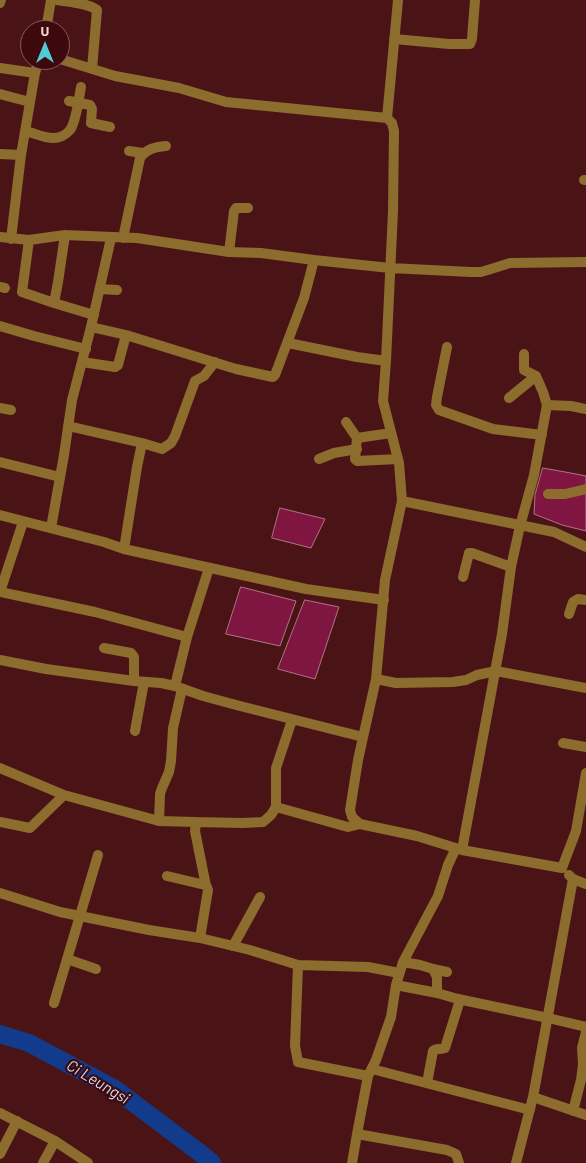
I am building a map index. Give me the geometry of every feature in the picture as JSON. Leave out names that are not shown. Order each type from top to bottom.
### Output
[{"type":"street","points":[[48,20],[52,0]]},
{"type":"street","points":[[57,0],[88,6],[96,4],[97,13],[92,68]]},
{"type":"street","points":[[387,118],[398,0]]},
{"type":"street","points":[[394,39],[470,44],[472,41],[474,0]]},
{"type":"street","points":[[70,62],[114,76],[179,88],[226,102],[387,118],[392,123],[394,130],[390,268],[383,401],[398,459],[402,501],[388,564],[376,679],[350,810],[352,817],[360,824]]},
{"type":"street","points":[[0,68],[35,73]]},
{"type":"street","points":[[11,239],[21,155],[36,70]]},
{"type":"street","points":[[25,131],[50,138],[65,135],[73,125],[73,102],[81,87]]},
{"type":"street","points":[[0,94],[30,102]]},
{"type":"street","points":[[73,102],[92,106],[91,123],[110,127]]},
{"type":"street","points":[[123,238],[140,158],[143,153],[154,147],[166,146]]},
{"type":"street","points":[[129,151],[143,153]]},
{"type":"street","points":[[0,154],[21,155]]},
{"type":"street","points":[[229,252],[234,209],[248,208]]},
{"type":"street","points":[[0,237],[29,240],[65,236],[137,238],[229,252],[261,253],[390,268],[471,272],[491,270],[510,263],[586,262]]},
{"type":"street","points":[[54,303],[65,236]]},
{"type":"street","points":[[51,528],[72,400],[92,327],[111,238]]},
{"type":"street","points":[[29,240],[22,292],[94,315]]},
{"type":"street","points":[[92,327],[126,335],[236,369],[273,377],[288,343],[304,298],[314,260]]},
{"type":"street","points":[[100,289],[117,290]]},
{"type":"street","points":[[0,326],[86,350]]},
{"type":"street","points":[[82,362],[115,368],[118,365],[126,335]]},
{"type":"street","points":[[288,343],[386,360]]},
{"type":"street","points":[[447,347],[437,397],[436,405],[439,410],[492,429],[542,435]]},
{"type":"street","points":[[352,1163],[356,1134],[370,1072],[390,1017],[399,973],[438,896],[448,865],[459,849],[496,671],[511,567],[534,475],[547,405],[536,376],[524,370],[524,354]]},
{"type":"street","points":[[68,426],[162,449],[171,443],[175,436],[195,381],[204,376],[215,362]]},
{"type":"street","points":[[509,398],[536,376]]},
{"type":"street","points":[[547,405],[586,409]]},
{"type":"street","points":[[0,408],[11,410]]},
{"type":"street","points":[[346,422],[357,438],[355,459],[358,461],[398,459]]},
{"type":"street","points":[[357,438],[391,433]]},
{"type":"street","points":[[124,549],[142,443]]},
{"type":"street","points":[[319,459],[334,453],[356,449]]},
{"type":"street","points":[[0,462],[60,477]]},
{"type":"street","points":[[548,494],[565,494],[586,488]]},
{"type":"street","points":[[402,501],[554,532],[586,547]]},
{"type":"street","points":[[0,515],[124,549],[209,568],[244,574],[306,589],[384,600]]},
{"type":"street","points":[[23,522],[0,592],[95,612],[187,637]]},
{"type":"street","points":[[463,577],[469,553],[511,567]]},
{"type":"street","points":[[159,821],[160,794],[172,761],[173,728],[187,637],[209,568]]},
{"type":"street","points":[[569,614],[573,602],[578,599],[586,600]]},
{"type":"street","points":[[104,648],[131,653],[134,658],[139,681],[135,731]]},
{"type":"street","points":[[0,660],[46,669],[161,683],[292,720],[363,737]]},
{"type":"street","points":[[376,679],[396,682],[453,682],[496,671],[586,688]]},
{"type":"street","points":[[0,768],[64,795],[159,821],[264,822],[276,807],[276,768],[292,720]]},
{"type":"street","points":[[563,743],[586,747]]},
{"type":"street","points":[[562,868],[576,831],[586,774]]},
{"type":"street","points":[[0,822],[30,828],[64,795]]},
{"type":"street","points":[[276,807],[348,827],[360,824],[408,834],[452,848],[562,868],[573,879],[586,884]]},
{"type":"street","points":[[196,822],[195,831],[208,890],[200,938]]},
{"type":"street","points":[[54,1003],[98,855]]},
{"type":"street","points":[[167,876],[206,886]]},
{"type":"street","points":[[516,1163],[533,1097],[573,879]]},
{"type":"street","points":[[0,894],[60,912],[200,938],[250,950],[298,966],[368,967],[399,973]]},
{"type":"street","points":[[233,946],[260,897]]},
{"type":"street","points":[[66,958],[96,969]]},
{"type":"street","points":[[403,962],[447,972]]},
{"type":"street","points":[[298,966],[295,1046],[298,1062],[370,1072],[427,1083],[530,1110]]},
{"type":"street","points":[[433,969],[437,977],[437,993]]},
{"type":"street","points":[[396,985],[586,1027]]},
{"type":"street","points":[[427,1083],[434,1051],[445,1048],[460,1000]]},
{"type":"street","points":[[573,1111],[581,1080],[582,1048],[586,1032]]},
{"type":"street","points":[[533,1097],[586,1114]]},
{"type":"street","points":[[0,1113],[56,1141],[88,1163]]},
{"type":"street","points":[[0,1154],[18,1121]]},
{"type":"street","points":[[356,1134],[447,1150],[456,1154],[459,1163]]},
{"type":"street","points":[[43,1163],[56,1141]]},
{"type":"building","points":[[543,468],[586,476],[586,531],[562,525],[534,514],[535,495]]},
{"type":"building","points":[[280,508],[325,519],[311,548],[272,538]]},
{"type":"building","points":[[241,587],[296,601],[280,646],[226,634]]},
{"type":"building","points":[[305,600],[339,607],[315,679],[278,669]]},
{"type":"waterway","name":"Ci Leungsi","points":[[0,1034],[29,1043],[115,1089],[212,1163]]}]
